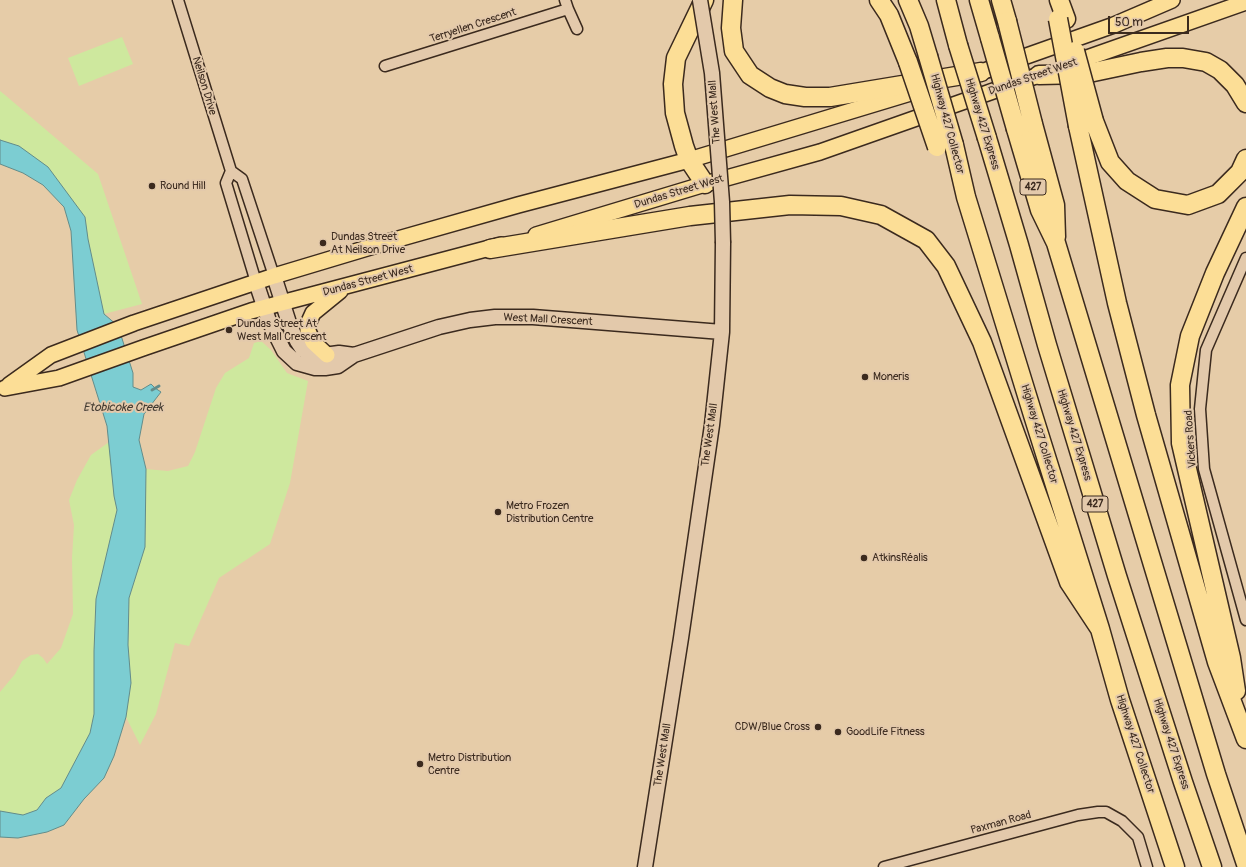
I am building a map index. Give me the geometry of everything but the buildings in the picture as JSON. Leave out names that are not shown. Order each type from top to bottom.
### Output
[{"type":"highway","points":[[704,0],[676,58],[673,84],[675,113],[689,160],[705,184]]},
{"type":"highway","points":[[733,0],[730,28],[734,51],[750,75],[770,88],[785,94],[806,97],[830,97],[981,72]]},
{"type":"highway","points":[[879,0],[889,16],[946,146]]},
{"type":"highway","name":"Highway 427 Collector","points":[[908,0],[919,26],[928,56],[946,146],[966,197],[1032,415],[1100,629],[1120,700],[1175,867]]},
{"type":"highway","points":[[913,0],[919,26]]},
{"type":"highway","name":"Highway 427 Express","points":[[946,0],[958,45],[1019,245],[1047,345],[1117,576],[1212,867]]},
{"type":"highway","name":"427","points":[[979,0],[1040,210],[1056,243],[1216,774],[1246,864]]},
{"type":"highway","points":[[1002,0],[1055,205],[1056,243]]},
{"type":"highway","points":[[1055,0],[1062,19]]},
{"type":"highway","points":[[1059,0],[1086,123],[1117,303],[1146,415],[1217,662],[1244,731]]},
{"type":"highway","points":[[1038,75],[1084,74],[1140,62],[1167,58],[1183,58],[1206,62],[1220,70],[1235,85],[1246,104]]},
{"type":"highway","points":[[1086,123],[1110,162],[1127,181],[1155,199],[1188,205],[1218,194],[1240,172],[1246,159]]},
{"type":"highway","points":[[490,249],[690,216],[790,205],[841,206],[881,215],[926,240],[946,266],[982,342],[1069,582],[1100,629]]},
{"type":"highway","points":[[1244,731],[1231,658],[1180,443],[1180,385],[1190,336],[1215,273],[1246,207]]},
{"type":"main road","name":"The West Mall","points":[[645,867],[681,638],[712,425],[722,332],[722,202],[712,73],[700,0]]},
{"type":"main road","name":"Dundas Street West","points":[[2,389],[51,355],[134,323],[274,276],[518,205],[689,160],[981,72],[1114,25],[1172,0]]},
{"type":"main road","name":"Dundas Street West","points":[[2,389],[60,378],[143,348],[264,308],[490,249],[705,184],[820,152],[1246,1]]},
{"type":"main road","name":"Neilson Drive","points":[[274,276],[282,303]]},
{"type":"main road","name":"Neilson Drive","points":[[256,282],[264,308]]},
{"type":"main road","points":[[327,355],[313,342],[310,336],[308,324],[313,313],[345,287]]},
{"type":"main road","name":"West Mall Crescent","points":[[282,303],[290,326],[303,350],[312,355],[322,356],[339,353],[354,355]]},
{"type":"main road","name":"West Mall Crescent","points":[[264,308],[281,347],[286,354],[297,363],[315,368],[330,368],[338,366],[354,355],[439,327],[470,320],[495,317],[533,317],[722,332]]},
{"type":"street","name":"Neilson Drive","points":[[178,0],[231,171],[242,179],[274,276]]},
{"type":"street","points":[[567,5],[577,29]]},
{"type":"street","name":"Terryellen Crescent","points":[[385,66],[567,5]]},
{"type":"street","name":"Neilson Drive","points":[[231,171],[226,183],[256,282]]},
{"type":"street","name":"Vickers Road","points":[[1246,258],[1206,350],[1200,409],[1204,469],[1246,620]]},
{"type":"street","name":"Paxman Road","points":[[884,867],[1085,813],[1106,812],[1122,821],[1138,837],[1148,867]]},
{"type":"green space","points":[[122,37],[133,64],[79,86],[68,58]]},
{"type":"green space","points":[[0,91],[98,174],[142,304],[104,314],[88,239],[85,217],[19,146],[0,140]]},
{"type":"green space","points":[[261,341],[271,350],[287,373],[308,381],[290,483],[270,544],[219,578],[189,646],[175,643],[156,714],[140,745],[126,717],[131,683],[128,645],[129,598],[145,547],[146,469],[168,471],[188,466],[195,452],[216,388],[225,373],[249,358],[254,343]]},
{"type":"green space","points":[[109,442],[114,496],[117,510],[96,599],[94,714],[90,733],[61,788],[46,798],[37,810],[23,815],[0,811],[0,692],[15,674],[22,661],[31,655],[38,654],[47,664],[61,648],[73,614],[72,558],[74,525],[69,500],[77,480],[91,455]]},
{"type":"water","name":"Etobicoke Creek","points":[[0,140],[19,146],[48,167],[85,217],[88,239],[104,314],[118,326],[133,373],[133,387],[141,390],[151,384],[161,392],[144,414],[139,440],[146,469],[145,547],[129,598],[128,645],[131,683],[126,717],[114,756],[104,778],[84,799],[64,825],[47,832],[18,838],[0,837],[0,811],[23,815],[37,810],[46,798],[61,788],[90,733],[94,714],[96,599],[117,510],[114,496],[107,426],[77,330],[71,231],[64,207],[43,185],[23,173],[0,164]]},
{"type":"waterway","points":[[152,390],[159,386]]},
{"type":"place","name":"Round Hill","points":[[152,186]]},
{"type":"place","name":"Dundas Street At Neilson Drive","points":[[323,243]]},
{"type":"place","name":"Dundas Street At West Mall Crescent","points":[[229,330]]},
{"type":"place","name":"Moneris","points":[[865,377]]},
{"type":"place","name":"Metro Frozen Distribution Centre","points":[[498,512]]},
{"type":"place","name":"AtkinsRéalis","points":[[864,558]]},
{"type":"place","name":"CDW/Blue Cross","points":[[818,727]]},
{"type":"place","name":"GoodLife Fitness","points":[[838,732]]},
{"type":"place","name":"Metro Distribution Centre","points":[[420,764]]}]
